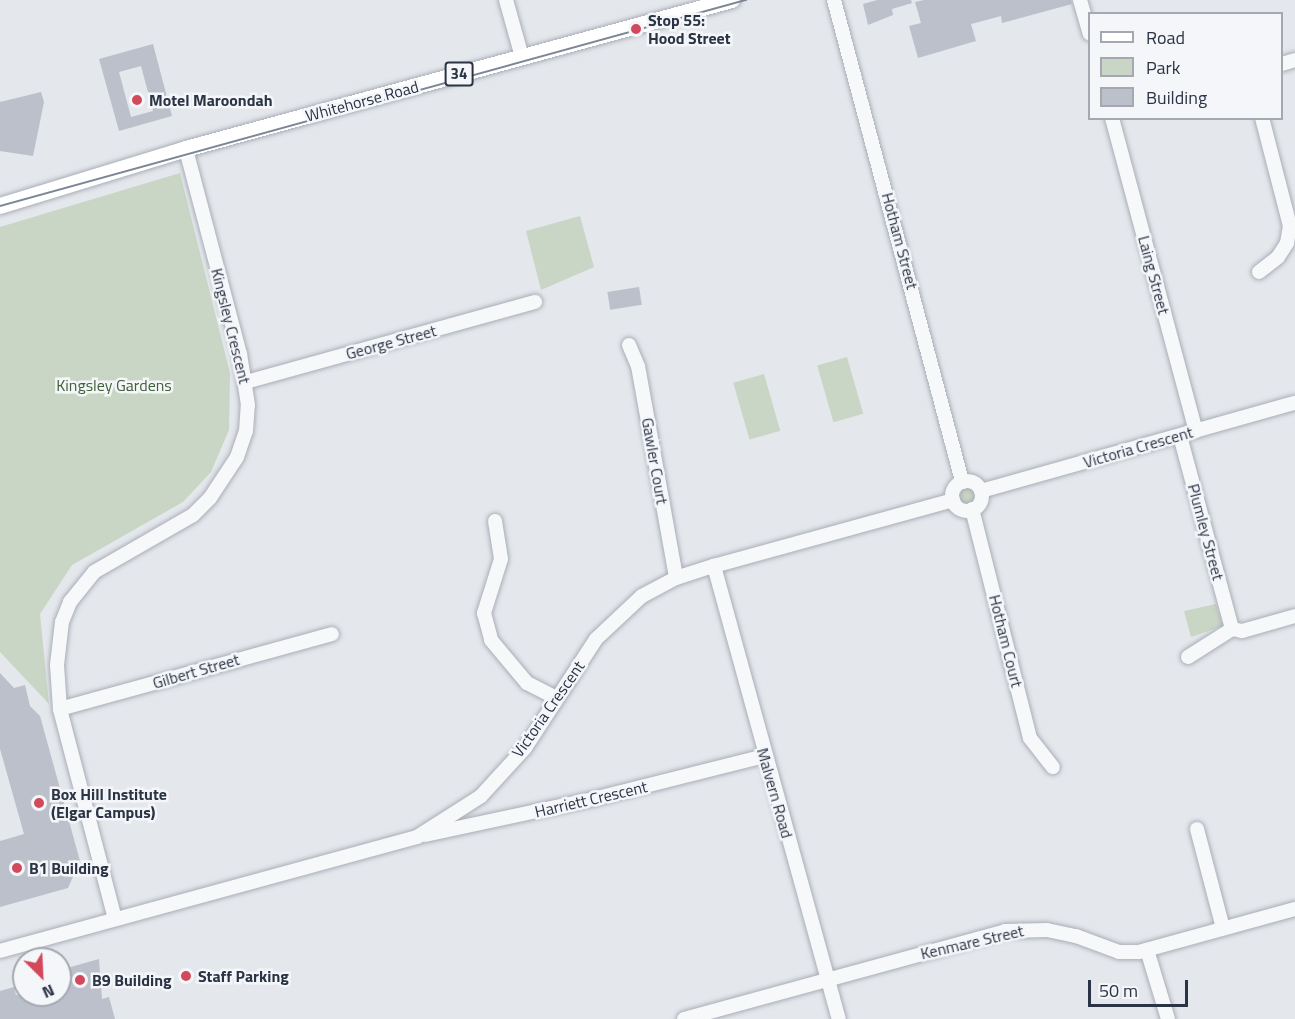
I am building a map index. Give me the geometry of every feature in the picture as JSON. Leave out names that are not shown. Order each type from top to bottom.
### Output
[{"type":"main road","name":"Whitehorse Road","points":[[0,200],[27,195],[186,149],[732,0]]},
{"type":"main road","name":"Whitehorse Road","points":[[0,206],[27,195]]},
{"type":"street","points":[[506,0],[522,57]]},
{"type":"street","name":"Hotham Street","points":[[834,0],[962,482]]},
{"type":"street","points":[[1080,0],[1088,30]]},
{"type":"street","name":"Laing Street","points":[[1113,120],[1196,431]]},
{"type":"street","points":[[1259,272],[1278,257],[1287,243],[1290,226],[1263,120]]},
{"type":"street","name":"Kingsley Crescent","points":[[115,919],[60,709],[58,640],[70,602],[94,572],[193,515],[210,498],[237,457],[246,431],[246,382],[186,149]]},
{"type":"street","name":"George Street","points":[[246,382],[535,302]]},
{"type":"street","name":"Gawler Court","points":[[629,345],[638,366],[676,578]]},
{"type":"street","name":"Victoria Crescent","points":[[981,491],[1295,403]]},
{"type":"street","name":"Plumley Street","points":[[1180,436],[1232,628]]},
{"type":"street","points":[[962,482],[973,483],[981,491],[981,502],[972,509],[961,509],[953,500],[954,489],[962,482]]},
{"type":"street","name":"Victoria Crescent","points":[[0,951],[417,837],[481,796],[525,748],[596,639],[642,596],[676,578],[714,566],[953,500]]},
{"type":"street","name":"Hotham Court","points":[[972,509],[1030,738],[1053,767]]},
{"type":"street","points":[[495,520],[501,559],[484,613],[491,640],[527,683],[556,698]]},
{"type":"street","name":"Malvern Road","points":[[714,566],[764,756],[839,1019]]},
{"type":"street","points":[[1188,657],[1232,628],[1242,631],[1295,616]]},
{"type":"street","name":"Gilbert Street","points":[[60,709],[332,634]]},
{"type":"street","name":"Harriett Crescent","points":[[417,837],[593,799],[764,756]]},
{"type":"street","points":[[1197,829],[1223,928]]},
{"type":"street","name":"Kenmare Street","points":[[684,1019],[1027,928],[1076,936],[1119,952],[1147,950],[1295,909]]},
{"type":"street","points":[[1147,950],[1168,1019]]},
{"type":"green space","name":"Kingsley Gardens","points":[[180,173],[230,373],[229,430],[211,472],[183,502],[72,565],[40,614],[49,704],[0,652],[0,227]]},
{"type":"green space","points":[[580,216],[594,267],[541,290],[526,231]]},
{"type":"green space","points":[[847,357],[863,414],[833,422],[817,366]]},
{"type":"green space","points":[[764,374],[780,431],[750,440],[733,383]]},
{"type":"green space","points":[[964,487],[972,487],[977,492],[975,503],[964,505],[959,500],[959,492]]},
{"type":"green space","points":[[1216,604],[1223,626],[1191,637],[1184,611]]},
{"type":"building","points":[[877,0],[911,0],[912,3],[892,9],[893,15],[868,25],[863,4]]},
{"type":"building","points":[[924,0],[1071,0],[1072,4],[1002,23],[1001,16],[971,24],[976,41],[918,58],[909,26],[921,23],[915,2]]},
{"type":"building","points":[[153,44],[172,116],[119,131],[99,59]],"holes":[[[141,66],[153,111],[131,117],[119,72]]]},
{"type":"building","points":[[41,92],[44,102],[33,156],[0,151],[0,102]]},
{"type":"building","points":[[639,287],[642,305],[610,310],[607,292]]},
{"type":"building","name":"Box Hill Institute (Elgar Campus)","points":[[0,673],[14,688],[25,685],[30,706],[40,716],[80,861],[68,888],[0,907],[0,841],[24,834],[0,749]]},
{"type":"building","points":[[99,959],[102,999],[109,997],[115,1019],[0,1019],[0,991],[12,988],[12,1007],[72,1007],[72,967]]},
{"type":"tram line","points":[[0,206],[746,0]]},
{"type":"place","name":"Stop 55: Hood Street","points":[[636,29]]},
{"type":"place","name":"Motel Maroondah","points":[[137,100]]},
{"type":"place","name":"Box Hill Institute (Elgar Campus)","points":[[39,803]]},
{"type":"place","name":"B1 Building","points":[[17,868]]},
{"type":"place","name":"Staff Parking","points":[[186,976]]},
{"type":"place","name":"B9 Building","points":[[80,980]]}]
